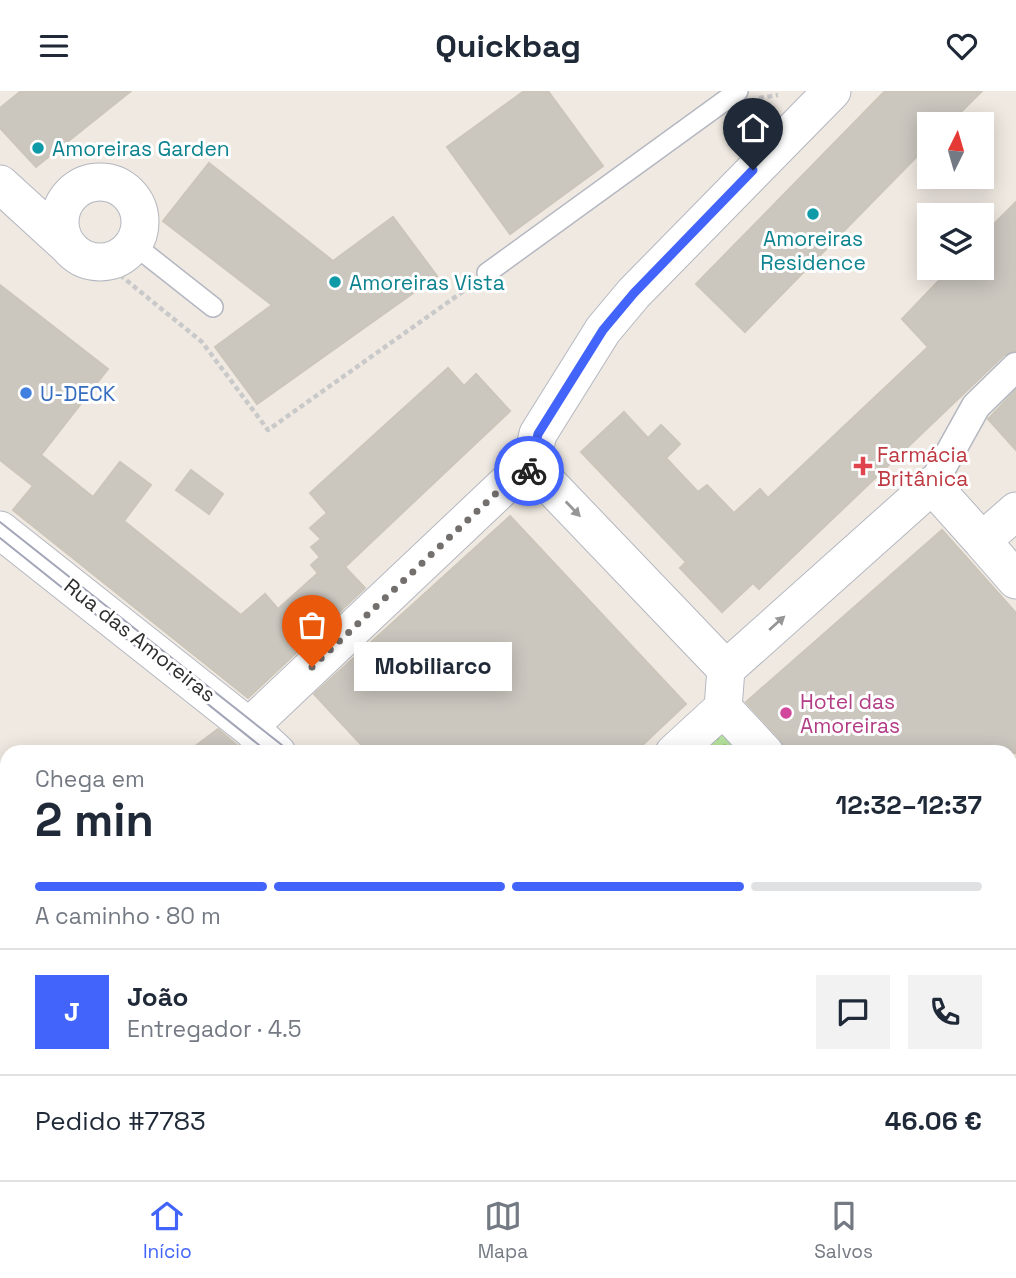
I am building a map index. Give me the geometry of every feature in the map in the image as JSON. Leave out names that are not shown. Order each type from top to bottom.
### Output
[{"type":"street","points":[[529,473],[538,434],[603,330],[634,293],[832,91]]},
{"type":"street","points":[[28,207],[47,205],[74,190],[101,181],[114,184],[135,200],[141,226],[102,256]]},
{"type":"street","points":[[0,184],[28,207],[102,256]]},
{"type":"street","points":[[74,190],[60,214],[60,229],[65,242],[102,256]]},
{"type":"street","points":[[683,745],[723,708],[726,669],[932,485],[976,406],[1016,367]]},
{"type":"street","points":[[529,473],[547,482],[726,669]]},
{"type":"street","points":[[250,727],[506,484],[529,473]]},
{"type":"street","points":[[932,485],[1016,580]]},
{"type":"street","points":[[982,541],[1016,511]]},
{"type":"street","name":"Rua das Amoreiras","points":[[0,530],[250,727],[269,745]]},
{"type":"street","points":[[723,708],[758,745]]},
{"type":"lane","points":[[487,273],[738,91]]},
{"type":"lane","points":[[102,256],[142,251],[213,307]]},
{"type":"path","points":[[102,256],[202,342],[268,429],[487,273]]},
{"type":"green space","points":[[723,727],[740,745],[704,745]]},
{"type":"building","name":"Amoreiras Garden","points":[[21,91],[131,91],[36,167],[0,128],[0,108]]},
{"type":"building","points":[[524,91],[548,91],[603,166],[510,234],[447,147]]},
{"type":"building","name":"Amoreiras Residence","points":[[885,91],[982,91],[961,112],[917,112],[917,156],[745,332],[696,284]]},
{"type":"building","name":"Amoreiras Vista","points":[[209,163],[333,261],[393,217],[437,276],[257,404],[215,347],[272,305],[163,221]]},
{"type":"building","points":[[1016,202],[1016,351],[1004,355],[759,589],[753,583],[722,612],[680,568],[686,562],[581,452],[624,412],[648,438],[661,425],[680,444],[666,458],[698,492],[707,485],[734,513],[760,489],[768,498],[928,347],[902,319],[939,280],[994,280],[994,224]]},
{"type":"building","points":[[0,285],[108,369],[41,455],[93,497],[120,462],[151,485],[124,521],[241,615],[265,594],[278,609],[318,573],[311,565],[320,557],[311,547],[321,539],[310,528],[327,513],[310,493],[448,368],[464,386],[476,374],[510,411],[345,567],[365,588],[248,698],[13,510],[33,486],[0,460]]},
{"type":"building","points":[[1016,390],[1016,450],[988,419]]},
{"type":"building","points":[[191,470],[223,494],[209,514],[176,490]]},
{"type":"building","points":[[510,516],[686,704],[642,745],[362,745],[314,694]]},
{"type":"building","points":[[942,530],[1016,613],[1016,745],[783,745],[746,702]]},
{"type":"building","points":[[218,729],[237,745],[197,745]]},
{"type":"tram line","points":[[0,522],[282,745]]},
{"type":"tram line","points":[[0,538],[259,745]]},
{"type":"way so far","points":[[312,667],[506,484],[529,471]]},
{"type":"place","name":"Amoreiras Garden","points":[[38,148]]},
{"type":"place","name":"Amoreiras Residence","points":[[813,214]]},
{"type":"place","name":"Amoreiras Vista","points":[[335,282]]},
{"type":"place","name":"U-DECK","points":[[26,393]]},
{"type":"place","name":"Farmácia Britânica","points":[[863,466]]},
{"type":"place","name":"Mobiliarco","points":[[312,667]]},
{"type":"place","name":"Hotel das Amoreiras","points":[[786,713]]},
{"type":"route","points":[[529,471],[538,434],[603,330],[634,293],[753,170]]}]
